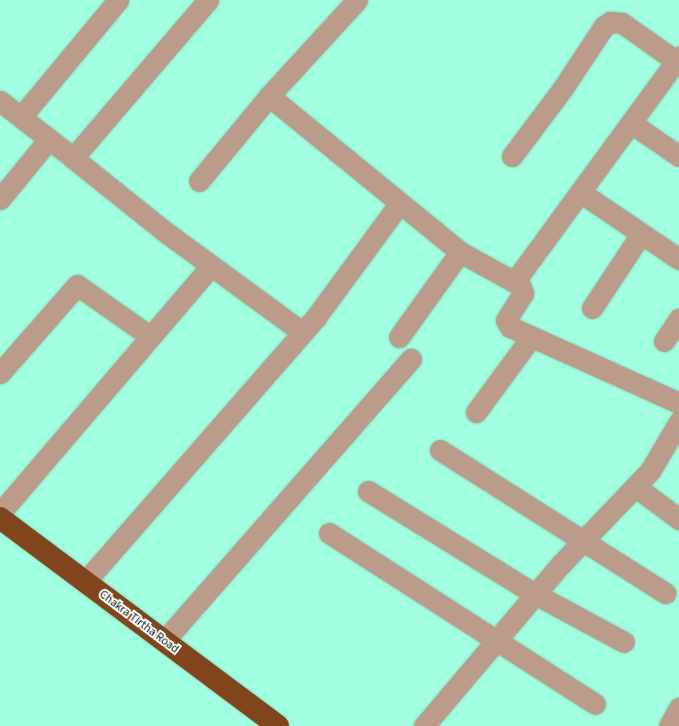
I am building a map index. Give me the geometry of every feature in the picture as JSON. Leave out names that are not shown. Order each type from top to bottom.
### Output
[{"type":"highway","name":"Chakra Tirtha Road","points":[[0,518],[278,726]]},
{"type":"street","points":[[21,117],[118,0]]},
{"type":"street","points":[[73,158],[208,0]]},
{"type":"street","points":[[199,181],[269,96],[357,0]]},
{"type":"street","points":[[512,156],[563,88],[604,26],[610,22],[622,23],[678,61],[515,281]]},
{"type":"street","points":[[269,96],[399,204],[460,252],[515,281],[522,288],[523,293],[506,320],[510,327],[679,402]]},
{"type":"street","points":[[0,101],[164,232],[302,332]]},
{"type":"street","points":[[631,123],[679,156]]},
{"type":"street","points":[[0,199],[49,139]]},
{"type":"street","points":[[580,192],[679,259]]},
{"type":"street","points":[[86,582],[302,332],[399,204]]},
{"type":"street","points":[[592,308],[641,234]]},
{"type":"street","points":[[399,336],[460,252]]},
{"type":"street","points":[[0,513],[211,266]]},
{"type":"street","points":[[0,373],[77,286],[150,337]]},
{"type":"street","points":[[664,341],[679,319]]},
{"type":"street","points":[[476,412],[532,336]]},
{"type":"street","points":[[164,641],[411,359]]},
{"type":"street","points":[[424,726],[495,639],[650,471],[679,422]]},
{"type":"street","points":[[440,450],[665,593]]},
{"type":"street","points":[[636,486],[679,519]]},
{"type":"street","points":[[368,491],[535,594],[624,642]]},
{"type":"street","points":[[329,533],[595,704]]},
{"type":"street","points":[[669,726],[679,708]]}]
